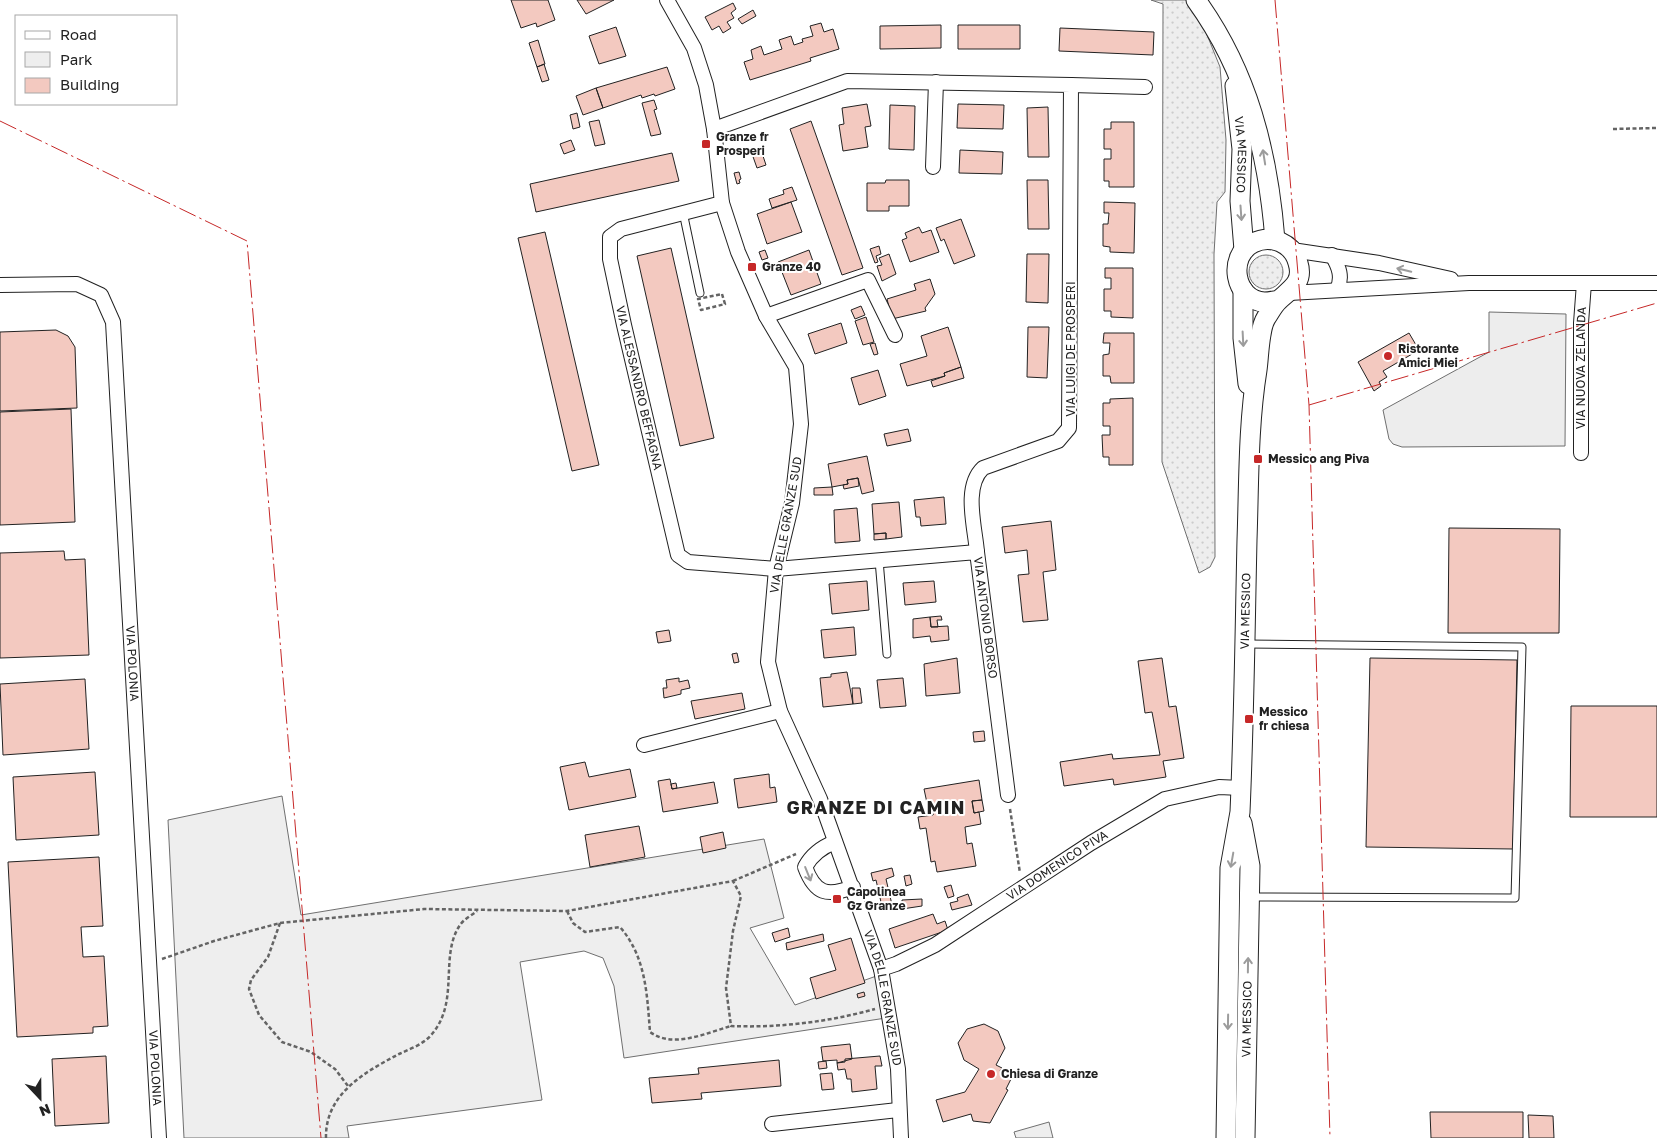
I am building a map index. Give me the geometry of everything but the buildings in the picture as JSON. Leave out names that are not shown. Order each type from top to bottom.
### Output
[{"type":"street","name":"VIA DELLE GRANZE SUD","points":[[667,0],[694,48],[706,85],[714,129],[722,203],[738,252],[766,316],[796,367],[801,424],[792,503],[776,569],[768,662],[780,711],[820,799],[853,887],[880,969],[889,1006],[898,1069],[898,1110],[901,1138]]},
{"type":"street","name":"VIA MESSICO","points":[[1196,0],[1232,60],[1262,144],[1272,202],[1275,240]]},
{"type":"street","name":"VIA MESSICO","points":[[1232,60],[1242,149],[1240,201],[1244,250],[1238,259],[1236,272],[1243,290],[1243,338],[1251,410]]},
{"type":"street","points":[[714,129],[847,81],[1146,87]]},
{"type":"street","points":[[933,167],[936,82]]},
{"type":"street","name":"VIA LUIGI DE PROSPERI","points":[[977,552],[972,492],[976,475],[983,468],[1058,441],[1069,428],[1071,420],[1071,85]]},
{"type":"street","name":"VIA ALESSANDRO BEFFAGNA","points":[[722,203],[621,229],[610,237],[610,259],[678,555],[688,562],[776,569]]},
{"type":"street","points":[[1244,250],[1253,243],[1275,240],[1292,250],[1332,255],[1469,283]]},
{"type":"street","name":"VIA MESSICO","points":[[1226,1138],[1230,868],[1240,812],[1251,410],[1264,320],[1297,282],[1299,273],[1298,262],[1292,250]]},
{"type":"street","points":[[1332,255],[1338,266],[1341,281],[1337,290]]},
{"type":"street","points":[[766,316],[868,280],[895,335]]},
{"type":"street","points":[[1243,290],[1254,299],[1264,302],[1284,297],[1337,290],[1469,283],[1657,283]]},
{"type":"street","name":"VIA NUOVA ZELANDA","points":[[1581,453],[1581,323],[1584,283]]},
{"type":"street","name":"VIA POLONIA","points":[[0,286],[77,284],[101,295],[113,322],[151,963],[159,1138]]},
{"type":"street","name":"VIA ANTONIO BORSO","points":[[776,569],[977,552],[1008,795]]},
{"type":"street","points":[[644,745],[780,711]]},
{"type":"street","name":"VIA DOMENICO PIVA","points":[[880,969],[896,964],[935,945],[1023,887],[1165,799],[1219,787],[1241,788]]},
{"type":"street","name":"VIA MESSICO","points":[[1240,812],[1250,866],[1245,1138]]},
{"type":"street","points":[[835,842],[819,851],[805,867],[810,880],[818,890],[839,892],[853,887]]},
{"type":"street","points":[[1245,1101],[1255,1138]]},
{"type":"street","points":[[772,1124],[898,1110]]},
{"type":"lane","points":[[683,212],[700,293]]},
{"type":"lane","points":[[879,560],[887,654]]},
{"type":"lane","points":[[1246,644],[1522,647],[1515,898],[1250,898]]},
{"type":"path","points":[[1613,129],[1657,128]]},
{"type":"path","points":[[722,294],[724,304],[701,310],[698,300],[722,294]]},
{"type":"path","points":[[1008,795],[1023,887]]},
{"type":"path","points":[[151,963],[214,941],[280,923],[424,909],[477,911],[503,908],[567,911],[733,881],[809,849],[819,851]]},
{"type":"path","points":[[730,1026],[726,988],[733,931],[741,896],[733,881]]},
{"type":"path","points":[[326,1138],[329,1112],[348,1086],[361,1076],[431,1036],[440,1023],[447,1007],[453,936],[461,923],[477,911]]},
{"type":"path","points":[[567,911],[573,923],[585,932],[620,927],[632,941],[647,983],[650,1032],[658,1038],[674,1040],[688,1038],[730,1026],[771,1028],[851,1016],[889,1006]]},
{"type":"path","points":[[280,923],[268,957],[251,980],[250,990],[259,1015],[282,1042],[311,1052],[335,1069],[348,1086]]},
{"type":"green space","points":[[1151,0],[1193,0],[1220,67],[1226,140],[1225,192],[1217,202],[1214,254],[1215,557],[1210,567],[1199,573],[1162,462],[1163,4]]},
{"type":"green space","points":[[1266,255],[1273,256],[1278,260],[1282,265],[1282,279],[1278,284],[1273,288],[1266,289],[1259,288],[1254,284],[1250,279],[1249,272],[1250,265],[1254,260],[1259,256]]},
{"type":"green space","points":[[282,796],[301,915],[764,839],[784,918],[750,928],[795,1005],[882,974],[886,1018],[624,1058],[614,986],[603,958],[584,951],[520,962],[542,1100],[347,1126],[349,1138],[184,1138],[168,820]]},
{"type":"green space","points":[[1049,1122],[1053,1138],[1016,1138],[1014,1132]]},
{"type":"shaded area","points":[[1489,312],[1566,314],[1565,446],[1402,447],[1393,444],[1389,439],[1383,410],[1489,352]]},
{"type":"power","points":[[1275,0],[1309,405],[1330,1138]]},
{"type":"power","points":[[0,121],[247,241],[321,1138]]},
{"type":"power","points":[[1309,405],[1657,303]]},
{"type":"place","name":"Granze fr Prosperi","points":[[706,144]]},
{"type":"place","name":"Granze 40","points":[[752,267]]},
{"type":"place","name":"Ristorante Amici Miei","points":[[1388,356]]},
{"type":"place","name":"Messico ang Piva","points":[[1258,459]]},
{"type":"place","name":"Messico fr chiesa","points":[[1249,719]]},
{"type":"place","name":"Capolinea Gz Granze","points":[[837,899]]},
{"type":"place","name":"Chiesa di Granze","points":[[991,1074]]},
{"type":"district","name":"GRANZE DI CAMIN","points":[[876,808]]}]
